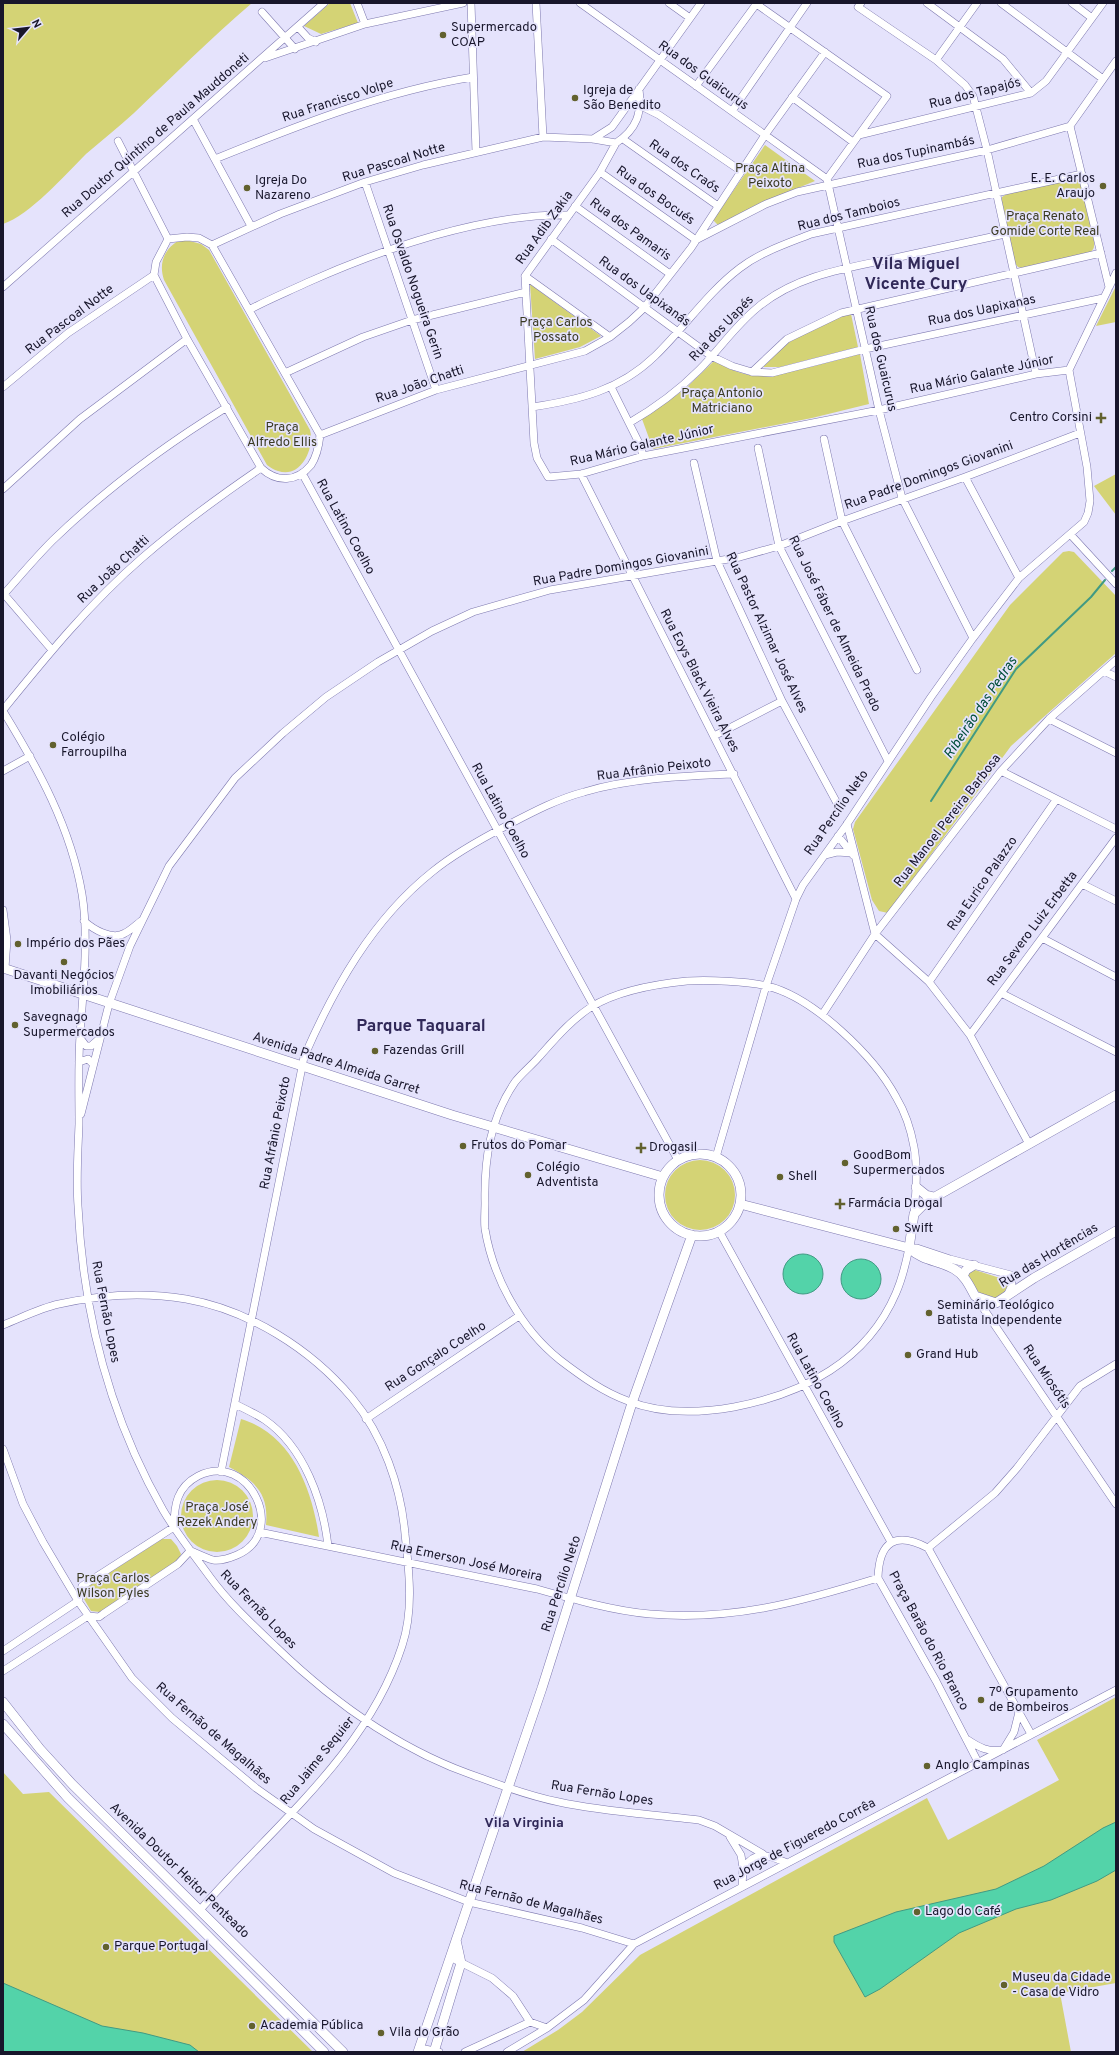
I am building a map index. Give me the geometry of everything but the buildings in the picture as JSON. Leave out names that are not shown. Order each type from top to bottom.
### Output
[{"type":"main road","name":"Avenida Padre Almeida Garret","points":[[4,968],[109,1004],[494,1128],[663,1177]]},
{"type":"main road","points":[[740,1204],[910,1248],[914,1214],[920,1207],[934,1197],[1116,1095]]},
{"type":"main road","points":[[693,1154],[705,1154],[716,1157],[725,1161],[737,1176],[741,1194],[740,1204],[733,1220],[719,1231],[706,1236],[692,1235],[682,1231],[666,1218],[659,1198],[663,1177],[678,1160],[693,1154]]},
{"type":"main road","points":[[916,1187],[926,1195],[934,1197]]},
{"type":"main road","name":"Rua das Hortências","points":[[975,1296],[996,1303],[1116,1231]]},
{"type":"main road","name":"Rua Percílio Neto","points":[[419,2050],[509,1787],[571,1598],[632,1403],[692,1235]]},
{"type":"main road","name":"Rua Miosótis","points":[[910,1248],[918,1256],[954,1269],[963,1276],[975,1296]]},
{"type":"main road","points":[[963,1276],[966,1270],[974,1265]]},
{"type":"main road","name":"Avenida Doutor Heitor Penteado","points":[[3,1702],[40,1749],[72,1784],[343,2052]]},
{"type":"main road","name":"Avenida Doutor Heitor Penteado","points":[[3,1724],[68,1798],[324,2052]]},
{"type":"main road","points":[[436,2052],[461,1963],[456,1940]]},
{"type":"main road","points":[[297,2025],[297,2018],[306,2015]]},
{"type":"street","name":"Rua Doutor Quintino de Paula Mauddoneti","points":[[3,288],[324,3]]},
{"type":"street","points":[[357,3],[365,24]]},
{"type":"street","points":[[262,59],[296,49],[365,24],[463,3]]},
{"type":"street","points":[[471,3],[476,152]]},
{"type":"street","points":[[536,3],[543,137]]},
{"type":"street","name":"Rua dos Guaicurus","points":[[580,3],[732,111],[827,182],[879,410],[902,498],[973,638]]},
{"type":"street","points":[[669,3],[690,18]]},
{"type":"street","points":[[593,140],[612,127],[701,3]]},
{"type":"street","points":[[696,86],[756,3],[887,96],[853,142],[827,182]]},
{"type":"street","points":[[732,111],[808,3]]},
{"type":"street","points":[[928,3],[1003,59],[1031,93]]},
{"type":"street","points":[[936,60],[977,3]]},
{"type":"street","points":[[1001,3],[1068,51],[1103,79]]},
{"type":"street","points":[[1072,3],[1092,18]]},
{"type":"street","name":"Rua dos Tapajós","points":[[859,135],[1031,93],[1046,81],[1103,3]]},
{"type":"street","points":[[860,5],[936,60],[965,85],[973,96],[987,150],[1036,374]]},
{"type":"street","points":[[262,12],[296,49]]},
{"type":"street","points":[[298,26],[308,38],[316,42]]},
{"type":"street","name":"Rua dos Tupinambás","points":[[530,365],[584,351],[610,337],[644,308],[696,240],[765,135],[825,52]]},
{"type":"street","points":[[1109,287],[1070,126],[1116,61]]},
{"type":"street","name":"Rua Francisco Volpe","points":[[215,159],[310,120],[373,100],[437,83],[473,77]]},
{"type":"street","points":[[616,143],[623,139],[640,116],[640,89]]},
{"type":"street","points":[[792,97],[853,142]]},
{"type":"street","points":[[641,106],[659,115],[741,171]]},
{"type":"street","points":[[193,119],[251,226]]},
{"type":"street","name":"Rua dos Tupinambás","points":[[696,240],[766,204],[827,182],[987,150],[1070,126]]},
{"type":"street","name":"Rua Pascoal Notte","points":[[212,245],[251,226],[365,182],[423,165],[543,137],[616,143]]},
{"type":"street","name":"Rua dos Craós","points":[[623,139],[718,206]]},
{"type":"street","points":[[118,141],[168,239]]},
{"type":"street","name":"Rua Adib Zakia","points":[[548,477],[537,458],[534,443],[525,276],[600,172],[616,143]]},
{"type":"street","name":"Rua dos Bocués","points":[[600,172],[696,240]]},
{"type":"street","name":"Rua dos Tamboios","points":[[532,407],[579,399],[611,387],[631,375],[655,356],[706,299],[740,268],[764,253],[811,234],[1082,174]]},
{"type":"street","name":"Rua Osvaldo Nogueira Gerin","points":[[365,182],[436,390]]},
{"type":"street","name":"Rua dos Pamaris","points":[[575,206],[670,274]]},
{"type":"street","points":[[249,310],[346,265],[443,233],[512,219],[569,215]]},
{"type":"street","name":"Rua dos Uapés","points":[[629,423],[648,412],[679,388],[742,322],[770,298],[801,282],[847,268],[1005,234]]},
{"type":"street","points":[[168,239],[193,238],[212,245],[320,435]]},
{"type":"street","points":[[154,275],[159,256],[168,239]]},
{"type":"street","name":"Rua dos Uapixanás","points":[[551,239],[711,356],[732,366],[752,372],[772,372],[865,349]]},
{"type":"street","points":[[752,372],[787,339],[834,315],[1101,253]]},
{"type":"street","points":[[1069,370],[1116,272]]},
{"type":"street","name":"Rua Pascoal Notte","points":[[3,388],[68,333],[154,275]]},
{"type":"street","name":"Rua Latino Coelho","points":[[154,275],[187,339],[261,468],[269,476],[280,480],[302,473],[311,464],[318,450],[320,435]]},
{"type":"street","points":[[525,276],[610,337]]},
{"type":"street","points":[[284,372],[363,338],[412,320],[526,292]]},
{"type":"street","name":"Rua dos Uapixanas","points":[[865,349],[1104,298]]},
{"type":"street","points":[[3,489],[80,419],[187,339]]},
{"type":"street","name":"Rua João Chatti","points":[[320,435],[436,390],[530,365]]},
{"type":"street","name":"Rua Mário Galante Júnior","points":[[548,477],[581,474],[643,456],[879,410],[1036,374],[1069,370]]},
{"type":"street","name":"Rua Percílio Neto","points":[[716,1157],[766,986],[796,899],[803,885],[847,824],[888,761],[973,638],[1019,578],[1084,522],[1088,513],[1090,502],[1087,467],[1069,370]]},
{"type":"street","points":[[611,387],[643,456]]},
{"type":"street","points":[[52,650],[3,593],[52,541],[83,512],[176,439],[227,407]]},
{"type":"street","name":"Rua Padre Domingos Giovanini","points":[[93,1064],[109,1004],[130,946],[169,866],[235,778],[283,733],[326,697],[398,650],[432,631],[473,612],[550,590],[717,561],[779,546],[902,498],[965,477],[1080,433]]},
{"type":"street","points":[[824,439],[842,521],[917,670]]},
{"type":"street","name":"Rua José Fáber de Almeida Prado","points":[[758,448],[779,546],[888,761]]},
{"type":"street","name":"Rua Pastor Alzimar José Alves","points":[[694,463],[717,561],[782,701],[838,805]]},
{"type":"street","name":"Rua João Chatti","points":[[3,711],[52,650],[91,608],[142,558],[201,510],[261,468]]},
{"type":"street","name":"Rua Latino Coelho","points":[[302,473],[678,1160]]},
{"type":"street","name":"Rua Eoys Black Vieira Alves","points":[[581,474],[796,899]]},
{"type":"street","points":[[965,477],[1019,578]]},
{"type":"street","points":[[1070,534],[1116,584]]},
{"type":"street","name":"Rua Manoel Pereira Barbosa","points":[[822,1015],[875,934],[1001,771],[1049,719],[1116,660]]},
{"type":"street","points":[[1104,671],[1116,677]]},
{"type":"street","points":[[714,736],[782,701]]},
{"type":"street","name":"Rua Fernão Lopes","points":[[3,711],[30,756],[56,809],[73,857],[82,896],[84,935],[77,1150],[78,1204],[81,1252],[99,1355],[117,1411],[138,1462],[174,1527],[190,1551],[211,1579],[237,1608],[310,1679],[366,1722],[388,1735],[439,1761],[479,1778],[557,1802],[699,1820],[715,1826],[763,1854],[787,1863]]},
{"type":"street","points":[[1049,719],[1116,753]]},
{"type":"street","points":[[3,771],[30,756]]},
{"type":"street","points":[[1001,771],[1116,829]]},
{"type":"street","name":"Rua Afrânio Peixoto","points":[[221,1472],[304,1057],[325,1010],[366,943],[385,919],[431,872],[497,830],[542,808],[583,792],[633,782],[734,774]]},
{"type":"street","name":"Rua Eurico Palazzo","points":[[929,982],[1056,800]]},
{"type":"street","points":[[847,824],[875,934],[929,982],[970,1035],[1029,1144]]},
{"type":"street","points":[[838,836],[857,860]]},
{"type":"street","name":"Rua Severo Luiz Erbetta","points":[[970,1035],[1116,838]]},
{"type":"street","points":[[825,855],[837,852],[852,852]]},
{"type":"street","points":[[1082,884],[1116,901]]},
{"type":"street","points":[[3,910],[7,940],[4,968]]},
{"type":"street","points":[[84,921],[94,930],[112,935],[124,934],[142,920]]},
{"type":"street","points":[[84,935],[94,930]]},
{"type":"street","points":[[124,934],[130,946]]},
{"type":"street","points":[[1042,938],[1116,977]]},
{"type":"street","points":[[914,1214],[916,1187],[914,1147],[907,1121],[897,1098],[885,1079],[856,1045],[822,1015],[788,994],[766,986],[704,980],[664,983],[628,992],[594,1006],[569,1024],[517,1079],[505,1098],[485,1157],[485,1228],[495,1266],[519,1316],[552,1354],[582,1377],[632,1403],[665,1409],[707,1412],[762,1401],[804,1386],[829,1373],[848,1358],[885,1315],[897,1291],[910,1248],[917,1248],[1011,1275],[1012,1285],[1006,1296]]},
{"type":"street","points":[[1001,993],[1116,1052]]},
{"type":"street","points":[[80,1038],[86,1046],[91,1046],[100,1039]]},
{"type":"street","points":[[79,1062],[88,1059],[93,1064]]},
{"type":"street","name":"Rua Fernão Lopes","points":[[79,1124],[93,1064]]},
{"type":"street","name":"Rua Latino Coelho","points":[[719,1231],[891,1542]]},
{"type":"street","name":"Rua Jaime Sequier","points":[[3,1324],[56,1305],[89,1299],[122,1296],[187,1299],[228,1311],[276,1333],[325,1371],[353,1399],[366,1419],[395,1477],[403,1514],[410,1602],[408,1626],[403,1645],[391,1676],[366,1722],[338,1759],[291,1814],[200,1910]]},
{"type":"street","name":"Rua Miosótis","points":[[975,1296],[1115,1501]]},
{"type":"street","name":"Rua das Hortências","points":[[990,1317],[989,1311],[996,1303]]},
{"type":"street","name":"Rua Gonçalo Coelho","points":[[366,1419],[519,1316]]},
{"type":"street","points":[[928,1548],[995,1493],[1017,1468],[1080,1386],[1116,1364]]},
{"type":"street","points":[[235,1404],[265,1420],[285,1438],[299,1458],[311,1481],[321,1509],[328,1546]]},
{"type":"street","name":"Rua Fernão de Magalhães","points":[[3,1449],[23,1504],[78,1601],[132,1678],[172,1718],[256,1788],[291,1814],[345,1848],[394,1873],[469,1902],[582,1928],[634,1944]]},
{"type":"street","points":[[3,1651],[78,1601],[82,1586],[174,1527],[174,1507],[183,1488],[200,1475],[221,1472],[234,1475],[246,1482],[255,1493],[261,1512],[259,1532],[252,1544],[241,1553],[228,1559],[214,1560],[190,1551],[178,1564],[99,1617],[88,1616],[3,1671]]},
{"type":"street","name":"Rua Emerson José Moreira","points":[[259,1532],[537,1589],[571,1598],[648,1614],[717,1615],[754,1611],[801,1601],[878,1578]]},
{"type":"street","points":[[891,1542],[904,1539],[928,1548],[1031,1734]]},
{"type":"street","name":"Praça Barão do Rio Branco","points":[[891,1542],[884,1551],[878,1565],[878,1578],[967,1739],[979,1764]]},
{"type":"street","name":"Rua Jorge de Figueredo Corrêa","points":[[507,2052],[547,2028],[584,2000],[634,1944],[979,1764],[1031,1734],[1116,1690]]},
{"type":"street","points":[[967,1739],[984,1750],[1003,1750],[1014,1732],[1019,1712]]},
{"type":"street","name":"Rua Fernão Lopes","points":[[728,1834],[738,1848],[743,1868],[742,1887]]},
{"type":"street","points":[[743,1868],[753,1857],[763,1854]]},
{"type":"street","points":[[450,1957],[492,1978],[513,1996],[530,2022],[547,2028]]},
{"type":"street","points":[[465,2052],[530,2022]]},
{"type":"street","points":[[419,2050],[436,2052]]},
{"type":"green space","points":[[3,3],[252,3],[207,43],[128,118],[86,154],[47,194],[13,220],[3,224]]},
{"type":"green space","points":[[330,3],[350,3],[358,23],[321,34],[304,26]]},
{"type":"green space","name":"Praça Altina Peixoto","points":[[765,145],[815,181],[752,207],[719,226],[713,220]]},
{"type":"green space","name":"Praça Renato Gomide Corte Real","points":[[1075,179],[1080,180],[1089,214],[1094,241],[1093,250],[1086,255],[1026,269],[1018,267],[1013,261],[1001,203],[1002,197],[1010,192]]},
{"type":"green space","name":"Praça Alfredo Ellis","points":[[182,239],[201,244],[209,250],[310,430],[311,437],[308,453],[300,466],[293,470],[286,472],[278,471],[267,465],[164,280],[162,267],[164,256],[171,246]]},
{"type":"green space","name":"Praça Carlos Possato","points":[[530,284],[601,336],[580,347],[535,359]]},
{"type":"green space","points":[[1116,286],[1116,322],[1096,326]]},
{"type":"green space","name":"Praça Antonio Matriciano","points":[[851,314],[858,347],[780,367],[763,367],[792,338],[838,316]]},
{"type":"green space","name":"Praça Antonio Matriciano","points":[[860,354],[869,404],[812,418],[653,449],[642,419],[685,389],[714,361],[741,373],[763,375],[790,372]]},
{"type":"green space","points":[[1116,474],[1116,515],[1094,486]]},
{"type":"green space","points":[[1063,552],[1074,552],[1116,596],[1116,653],[1011,746],[888,913],[879,911],[872,900],[853,829],[855,822],[1010,605]]},
{"type":"green space","points":[[700,1160],[713,1163],[725,1170],[732,1182],[735,1195],[732,1208],[725,1220],[713,1227],[700,1230],[687,1227],[675,1220],[668,1208],[665,1195],[668,1182],[675,1170],[687,1163]]},
{"type":"green space","points":[[972,1269],[1006,1280],[1008,1285],[1003,1293],[997,1298],[991,1299],[985,1297],[979,1293],[970,1280],[967,1273]]},
{"type":"green space","points":[[241,1419],[259,1426],[274,1437],[286,1450],[305,1483],[316,1519],[319,1537],[266,1525],[265,1504],[258,1489],[246,1477],[229,1467]]},
{"type":"green space","name":"Praça José Rezek Andery","points":[[217,1480],[237,1486],[247,1496],[253,1516],[247,1536],[237,1546],[217,1552],[197,1546],[187,1536],[181,1516],[187,1496],[197,1486]]},
{"type":"green space","name":"Praça Carlos Wilson Pyles","points":[[162,1539],[171,1539],[177,1546],[181,1554],[177,1563],[100,1612],[91,1611],[84,1599],[84,1589]]},
{"type":"green space","name":"Lago do Café","points":[[1116,1697],[1116,1983],[1060,1993],[1071,2052],[522,2052],[558,2030],[582,2012],[640,1955],[927,1798],[948,1840],[1059,1780],[1037,1740]]},
{"type":"green space","name":"Parque Portugal","points":[[3,1772],[23,1794],[49,1792],[313,2052],[3,2052]]},
{"type":"shaded area","points":[[807,1254],[814,1257],[820,1263],[823,1274],[822,1282],[814,1291],[807,1294],[799,1294],[792,1291],[784,1282],[783,1270],[786,1263],[795,1255]]},
{"type":"shaded area","points":[[865,1259],[872,1262],[878,1268],[881,1279],[880,1287],[872,1296],[865,1299],[857,1299],[850,1296],[842,1287],[841,1275],[844,1268],[853,1260]]},
{"type":"shaded area","points":[[1116,1822],[1116,1870],[1097,1881],[1051,1900],[1016,1909],[959,1933],[880,1989],[865,1997],[834,1942],[834,1936],[896,1912],[996,1889],[1044,1866],[1103,1828]]},
{"type":"shaded area","points":[[3,1983],[102,2026],[143,2033],[190,2045],[199,2052],[3,2052]]},
{"type":"waterway","name":"Ribeirão das Pedras","points":[[1112,571],[1116,567]]},
{"type":"waterway","name":"Ribeirão das Pedras","points":[[931,801],[1016,669],[1091,597],[1105,580]]},
{"type":"place","name":"Supermercado COAP","points":[[443,35]]},
{"type":"place","name":"Igreja de São Benedito","points":[[575,98]]},
{"type":"place","name":"E. E. Carlos Araujo","points":[[1103,186]]},
{"type":"place","name":"Igreja Do Nazareno","points":[[247,188]]},
{"type":"place","name":"Centro Corsini","points":[[1101,418]]},
{"type":"place","name":"Colégio Farroupilha","points":[[53,745]]},
{"type":"place","name":"Império dos Pães","points":[[18,944]]},
{"type":"place","name":"Davanti Negócios Imobiliários","points":[[64,962]]},
{"type":"place","name":"Savegnago Supermercados","points":[[15,1025]]},
{"type":"place","name":"Fazendas Grill","points":[[375,1051]]},
{"type":"place","name":"Frutos do Pomar","points":[[463,1146]]},
{"type":"place","name":"Drogasil","points":[[641,1148]]},
{"type":"place","name":"GoodBom Supermercados","points":[[845,1163]]},
{"type":"place","name":"Colégio Adventista","points":[[528,1175]]},
{"type":"place","name":"Shell","points":[[780,1177]]},
{"type":"place","name":"Farmácia Drogal","points":[[840,1204]]},
{"type":"place","name":"Swift","points":[[896,1229]]},
{"type":"place","name":"Seminário Teológico Batista Independente","points":[[929,1313]]},
{"type":"place","name":"Grand Hub","points":[[908,1355]]},
{"type":"place","name":"7º Grupamento de Bombeiros","points":[[981,1700]]},
{"type":"place","name":"Anglo Campinas","points":[[927,1766]]},
{"type":"place","name":"Lago do Café","points":[[917,1912]]},
{"type":"place","name":"Parque Portugal","points":[[106,1947]]},
{"type":"place","name":"Museu da Cidade - Casa de Vidro","points":[[1004,1985]]},
{"type":"place","name":"Academia Pública","points":[[252,2026]]},
{"type":"place","name":"Vila do Grão","points":[[381,2033]]},
{"type":"district","name":"Vila Miguel Vicente Cury","points":[[916,275]]},
{"type":"district","name":"Parque Taquaral","points":[[421,1027]]},
{"type":"district","name":"Vila Virginia","points":[[524,1823]]}]
